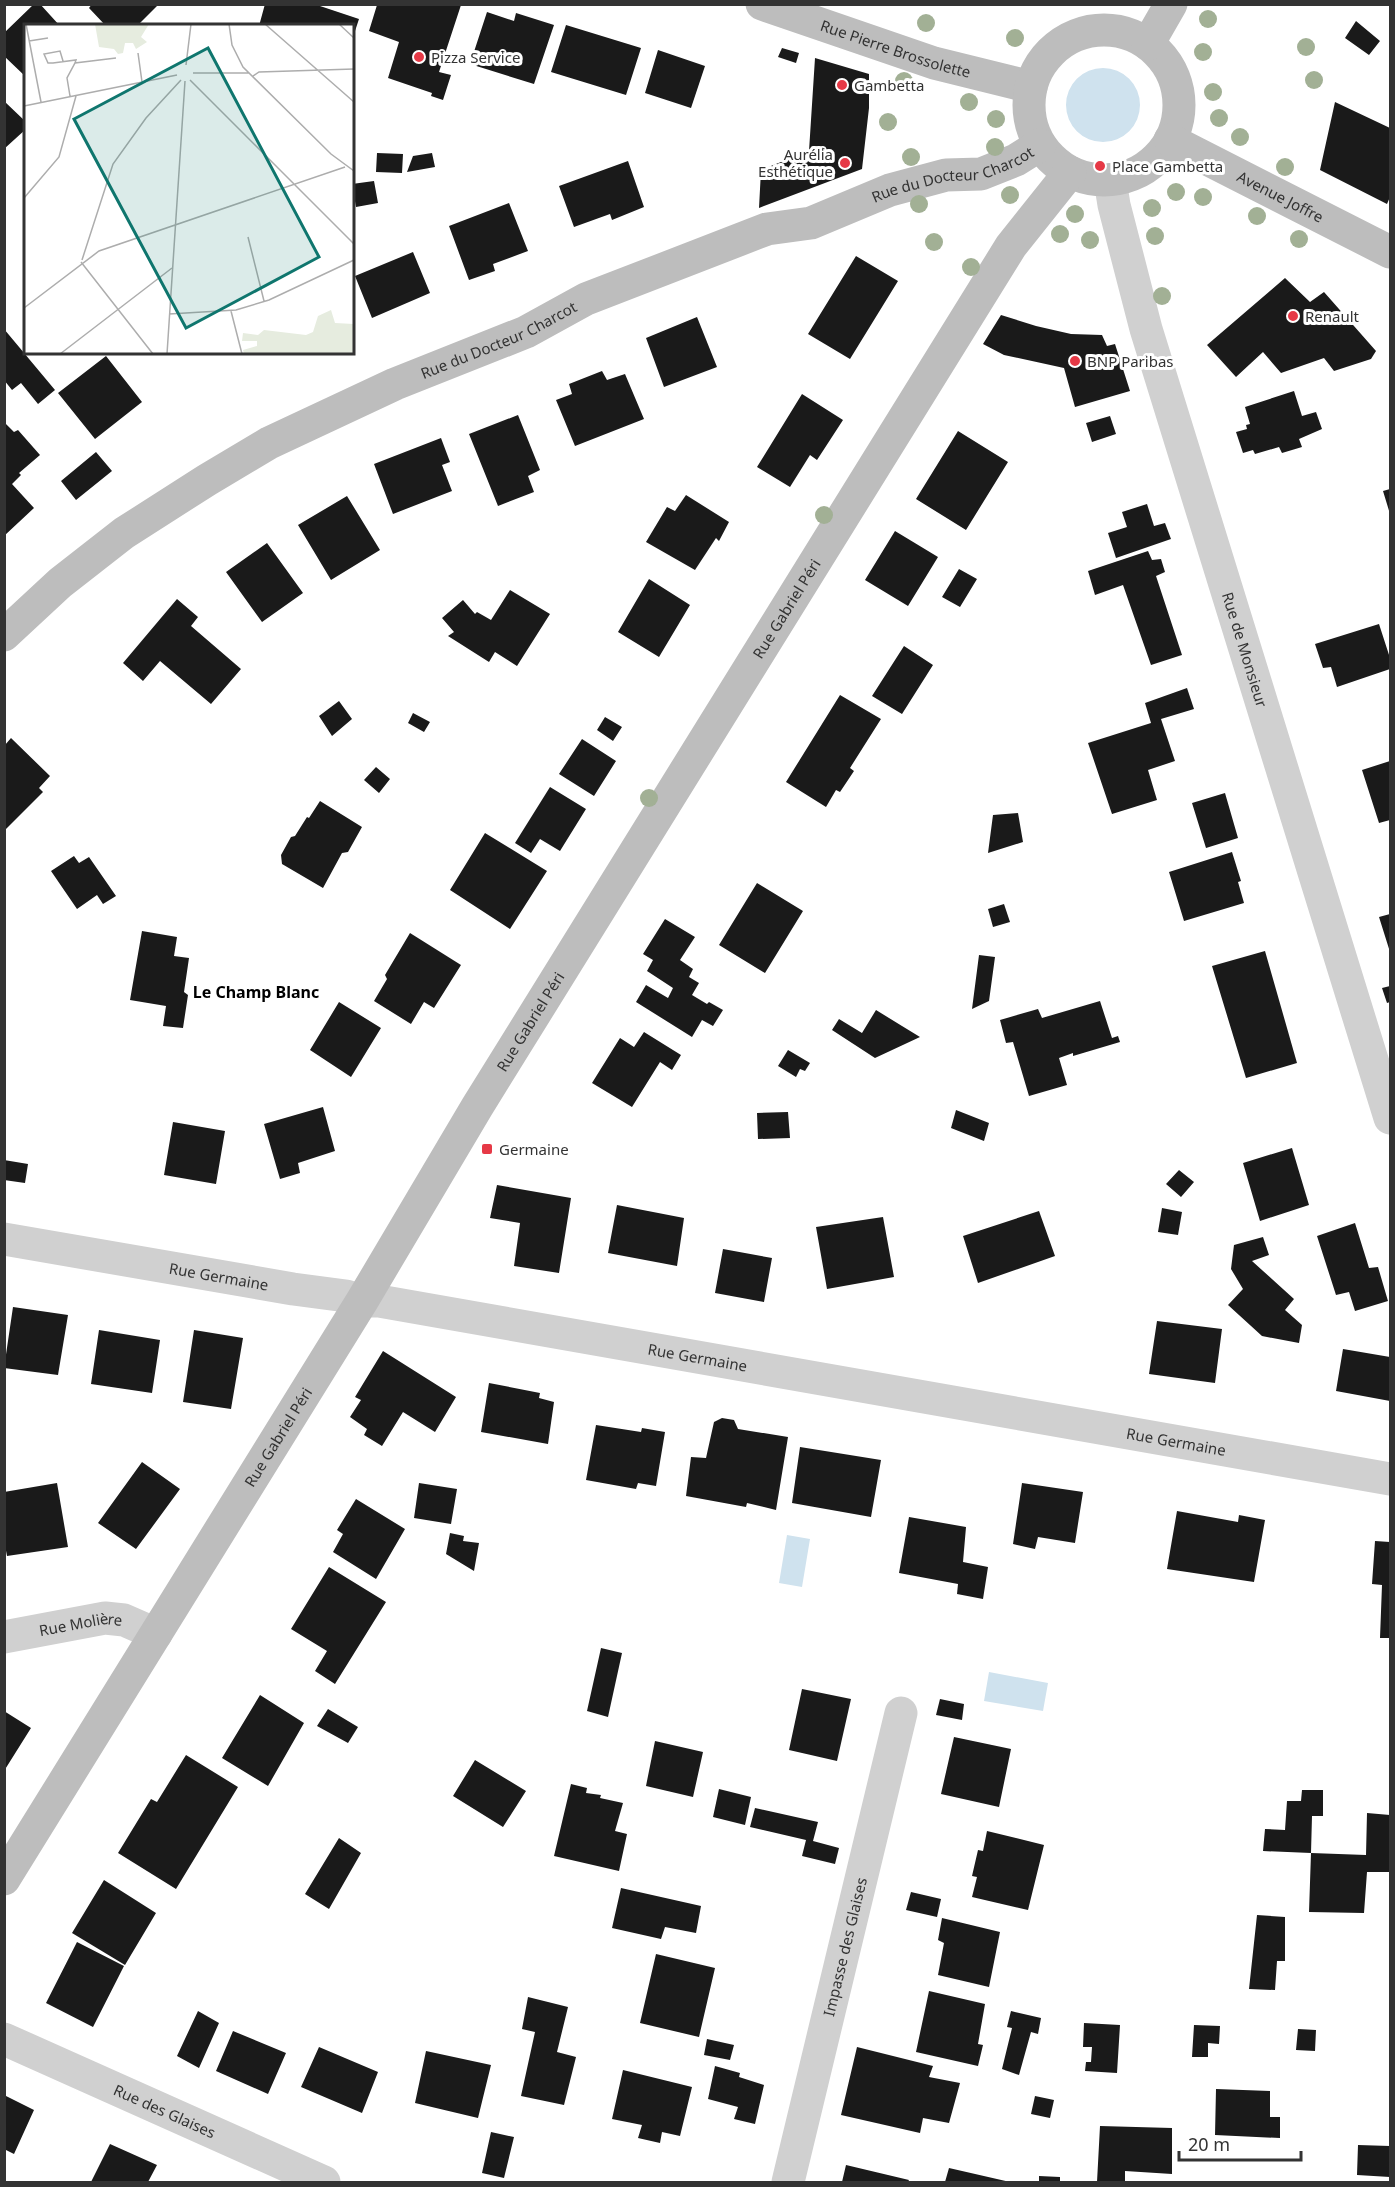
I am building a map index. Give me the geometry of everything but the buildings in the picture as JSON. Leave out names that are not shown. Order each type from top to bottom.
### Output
[{"type":"street","name":"Rue Pierre Brossolette","points":[[762,4],[934,63],[1031,87]]},
{"type":"street","points":[[1148,44],[1171,4]]},
{"type":"street","points":[[1109,30],[1129,35],[1148,44],[1163,59],[1174,78],[1179,99],[1178,120],[1160,156],[1145,168],[1128,177],[1110,180],[1089,179],[1070,172],[1053,161],[1040,144],[1031,126],[1029,106],[1031,87],[1039,67],[1052,51],[1068,39],[1088,32],[1109,30]]},
{"type":"street","name":"Avenue Joffre","points":[[1170,140],[1390,252]]},
{"type":"street","name":"Rue du Docteur Charcot","points":[[4,635],[60,583],[124,533],[269,443],[311,423],[395,384],[526,332],[586,299],[766,229],[811,223],[890,190],[946,175],[981,174],[1016,159],[1040,144]]},
{"type":"street","name":"Rue Gabriel Péri","points":[[4,1879],[362,1301],[477,1107],[1011,246],[1070,172]]},
{"type":"street","name":"Rue de Monsieur","points":[[1110,180],[1114,205],[1146,329],[1390,1118]]},
{"type":"street","name":"Rue Germaine","points":[[4,1239],[293,1289],[346,1296],[362,1301],[1390,1479]]},
{"type":"street","name":"Rue Molière","points":[[4,1637],[105,1618],[124,1620],[156,1634]]},
{"type":"street","name":"Impasse des Glaises","points":[[789,2182],[901,1713]]},
{"type":"street","name":"Rue des Glaises","points":[[4,2039],[324,2182]]},
{"type":"water","points":[[1103,68],[1124,74],[1134,84],[1140,105],[1134,126],[1124,136],[1103,142],[1082,136],[1072,126],[1066,105],[1072,84],[1082,74]]},
{"type":"water","points":[[787,1535],[810,1539],[802,1587],[779,1583]]},
{"type":"water","points":[[989,1672],[1048,1683],[1043,1711],[984,1701]]},
{"type":"place","name":"Pizza Service","points":[[419,57]]},
{"type":"place","name":"Gambetta","points":[[842,85]]},
{"type":"place","name":"Aurélia Esthétique","points":[[845,163]]},
{"type":"place","name":"Place Gambetta","points":[[1100,166]]},
{"type":"place","name":"Renault","points":[[1293,316]]},
{"type":"place","name":"BNP Paribas","points":[[1075,361]]},
{"type":"place","name":"Germaine","points":[[487,1149]]},
{"type":"district","name":"Le Champ Blanc","points":[[256,992]]}]
